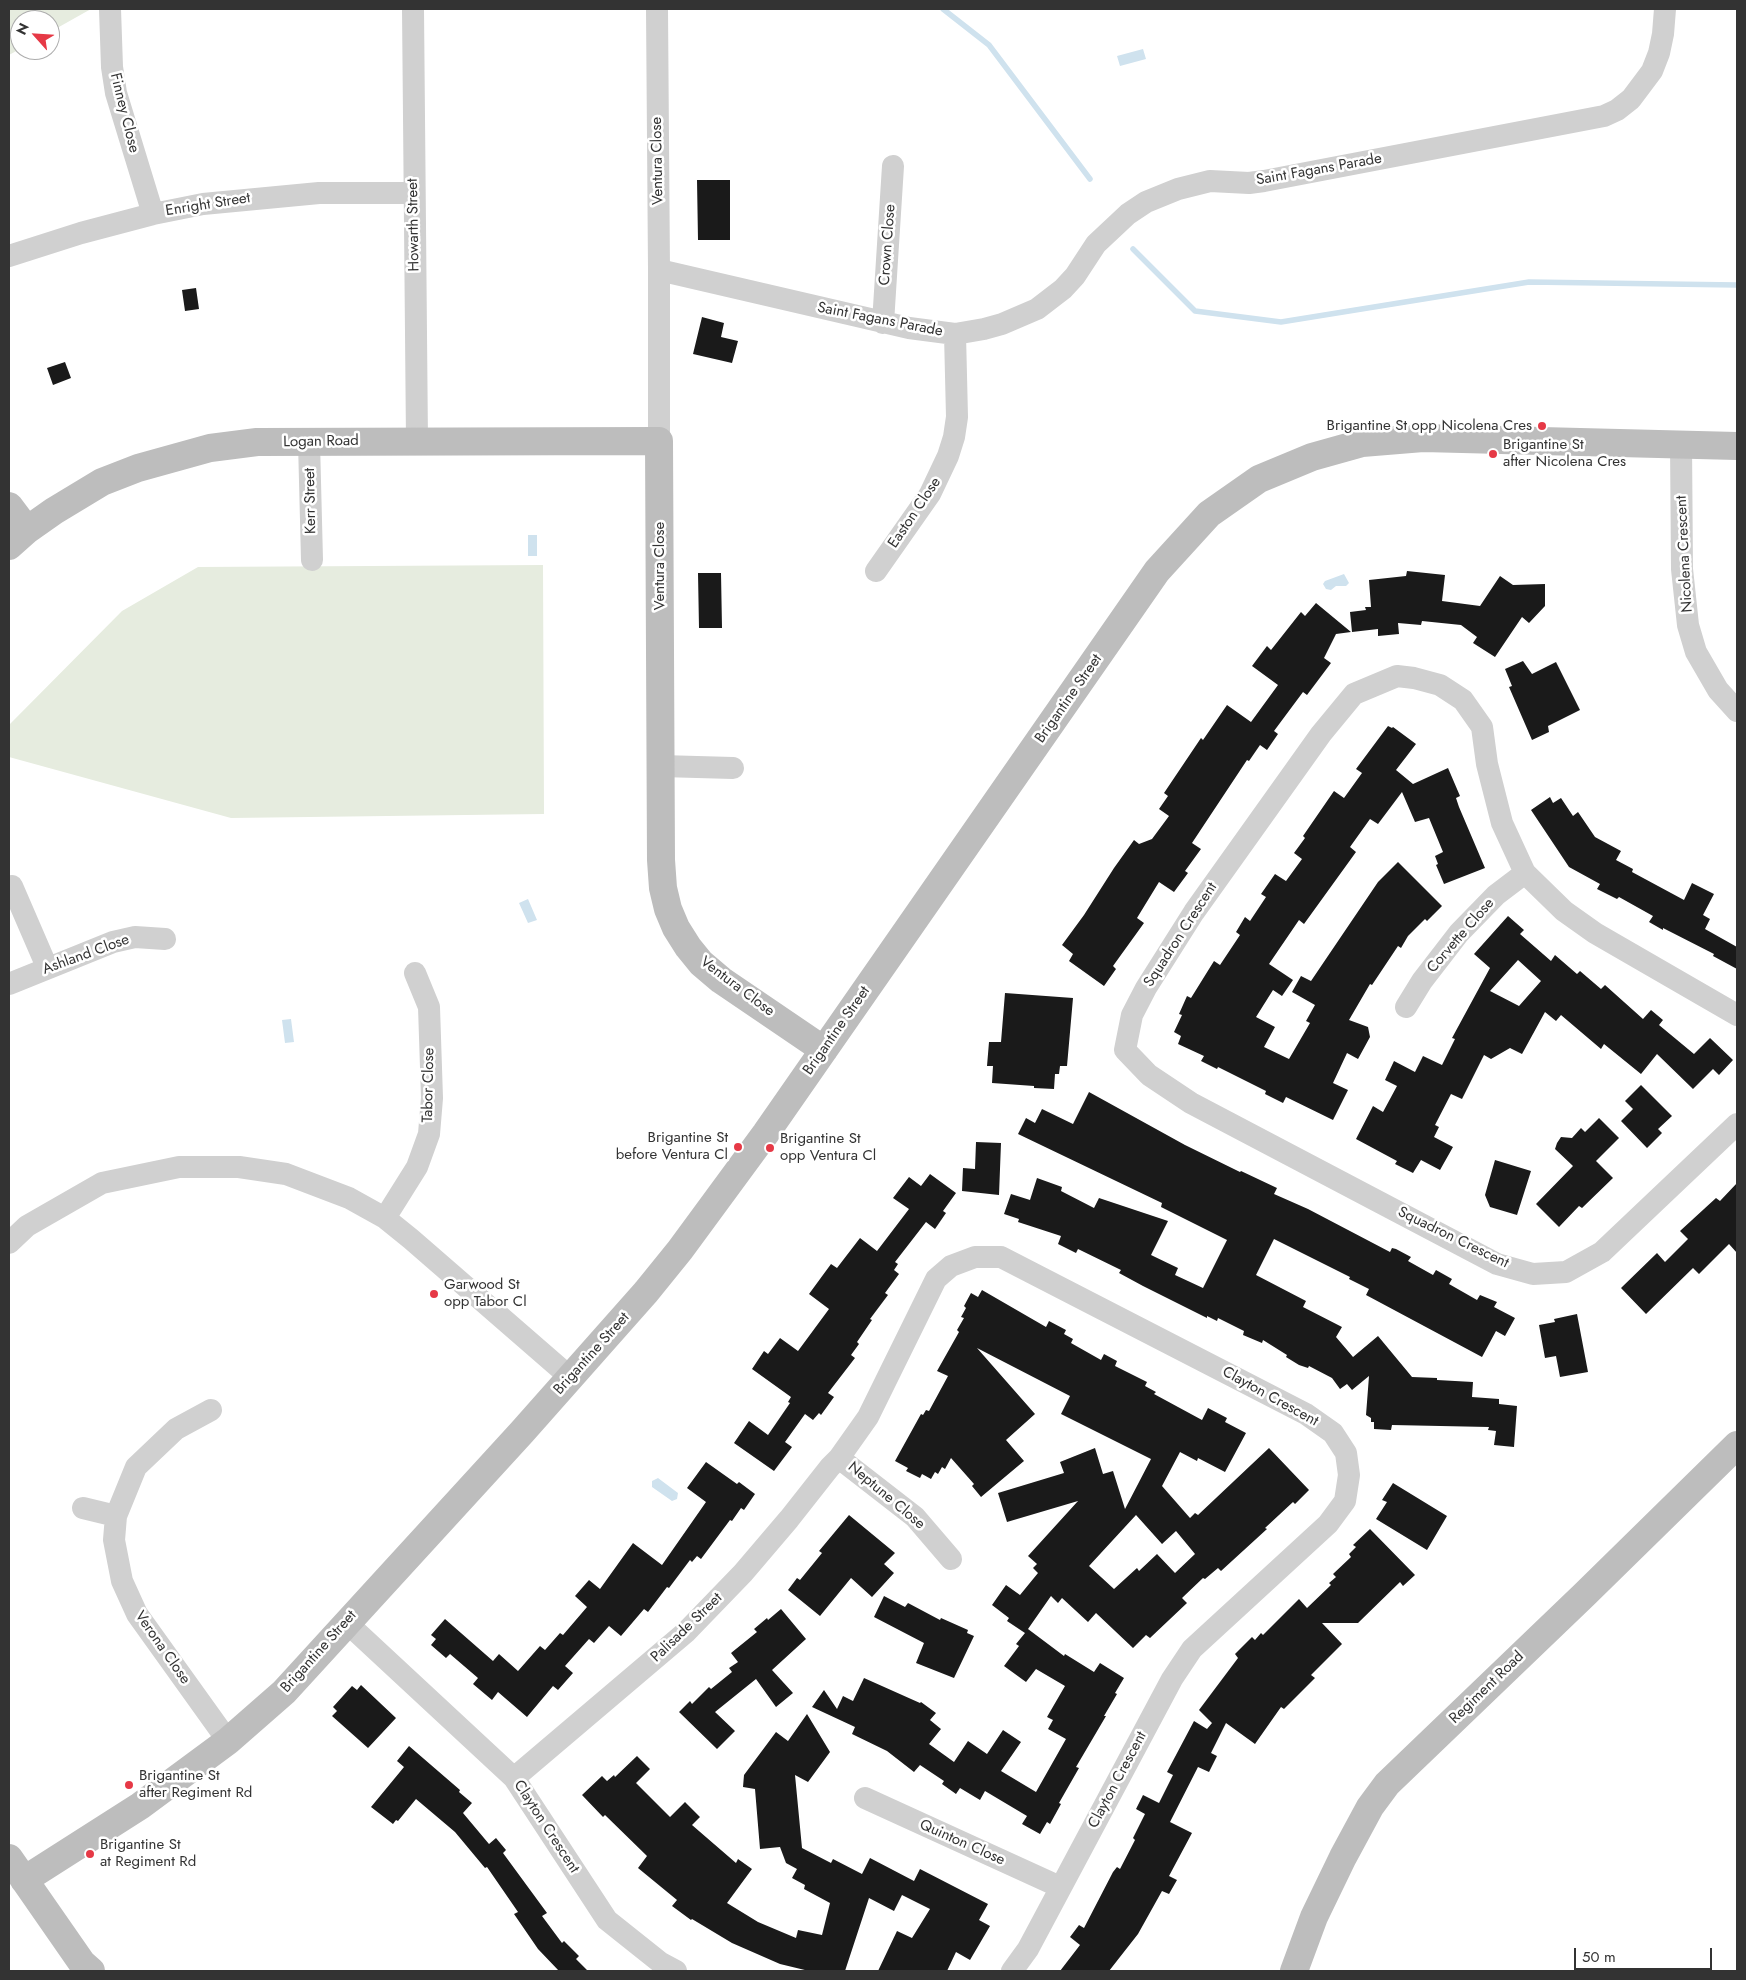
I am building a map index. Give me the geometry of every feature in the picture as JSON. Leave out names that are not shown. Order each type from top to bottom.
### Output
[{"type":"street","name":"Finney Close","points":[[110,9],[112,67],[116,93],[152,214]]},
{"type":"street","name":"Howarth Street","points":[[413,9],[416,441]]},
{"type":"street","name":"Ventura Close","points":[[657,9],[660,270],[661,860],[663,888],[668,909],[676,928],[701,963],[721,980],[824,1050]]},
{"type":"street","name":"Saint Fagans Parade","points":[[660,270],[928,332],[955,334],[1002,324],[1036,309],[1063,289],[1075,276],[1096,244],[1128,214],[1146,202],[1178,189],[1210,182],[1249,183],[1264,181],[1589,121],[1617,110],[1631,99],[1652,71],[1659,53],[1663,34],[1665,9]]},
{"type":"street","name":"Crown Close","points":[[883,323],[893,166]]},
{"type":"street","name":"Enright Street","points":[[9,256],[81,233],[152,214],[203,204],[319,193],[414,193]]},
{"type":"street","name":"Easton Close","points":[[876,571],[930,494],[948,456],[954,437],[957,417],[955,334]]},
{"type":"street","name":"Brigantine Street","points":[[24,1880],[140,1806],[228,1740],[284,1692],[571,1378],[646,1292],[680,1250],[824,1050],[1157,571],[1209,514],[1259,479],[1312,457],[1362,443],[1423,438],[1681,443],[1737,446]]},
{"type":"street","name":"Logan Road","points":[[18,538],[102,482],[165,460],[210,448],[257,442],[659,441]]},
{"type":"street","name":"Kerr Street","points":[[309,442],[312,560]]},
{"type":"street","name":"Nicolena Crescent","points":[[1681,443],[1682,569],[1688,625],[1696,652],[1718,690],[1737,711]]},
{"type":"street","points":[[9,506],[18,538]]},
{"type":"street","name":"Squadron Crescent","points":[[1737,1015],[1595,933],[1564,911],[1525,873],[1502,822],[1487,764],[1482,726],[1463,700],[1440,685],[1414,678],[1397,676],[1354,694],[1321,734],[1194,912],[1146,988],[1132,1015],[1125,1050],[1149,1075],[1191,1103],[1497,1264],[1533,1274],[1566,1272],[1602,1252],[1737,1124]]},
{"type":"street","points":[[661,766],[733,768]]},
{"type":"street","name":"Corvette Close","points":[[1406,1007],[1422,981],[1459,933],[1496,895],[1525,873]]},
{"type":"street","points":[[12,886],[47,967]]},
{"type":"street","name":"Ashland Close","points":[[9,984],[47,967],[113,942],[135,937],[165,939]]},
{"type":"street","name":"Tabor Close","points":[[384,1218],[417,1167],[428,1134],[432,1098],[429,1007],[415,973]]},
{"type":"street","points":[[9,1243],[27,1226],[102,1183],[179,1167],[239,1167],[286,1174],[349,1198],[384,1218],[411,1239],[571,1378]]},
{"type":"street","name":"Clayton Crescent","points":[[839,1458],[876,1403],[936,1279],[950,1266],[975,1257],[1001,1257],[1306,1414],[1333,1433],[1346,1453],[1349,1476],[1345,1501],[1328,1524],[1192,1649],[1172,1679],[1028,1948],[1012,1971]]},
{"type":"street","name":"Verona Close","points":[[211,1410],[176,1429],[136,1468],[116,1516],[114,1540],[122,1580],[137,1614],[228,1740]]},
{"type":"street","name":"Regiment Road","points":[[1294,1971],[1314,1917],[1343,1857],[1370,1807],[1388,1784],[1737,1445]]},
{"type":"street","name":"Neptune Close","points":[[839,1458],[915,1517],[951,1559]]},
{"type":"street","name":"Palisade Street","points":[[514,1778],[686,1632],[743,1573],[839,1458]]},
{"type":"street","points":[[83,1508],[116,1516]]},
{"type":"street","name":"Clayton Crescent","points":[[346,1622],[514,1778],[607,1920],[661,1963],[676,1971]]},
{"type":"street","name":"Quinton Close","points":[[865,1798],[1060,1887]]},
{"type":"street","points":[[9,1858],[82,1963],[91,1971]]},
{"type":"shaded area","points":[[9,9],[91,9],[60,26],[60,10],[10,10],[9,55]]},
{"type":"shaded area","points":[[543,565],[544,814],[231,818],[9,757],[9,725],[122,611],[198,567]]},
{"type":"water","points":[[1143,49],[1146,59],[1120,66],[1117,56]]},
{"type":"water","points":[[528,535],[537,535],[537,556],[528,556]]},
{"type":"water","points":[[1344,574],[1349,583],[1346,586],[1336,586],[1331,590],[1326,589],[1323,584],[1325,581]]},
{"type":"water","points":[[528,899],[537,920],[528,923],[519,903]]},
{"type":"water","points":[[291,1019],[294,1042],[285,1043],[282,1020]]},
{"type":"water","points":[[658,1478],[678,1493],[677,1499],[672,1501],[652,1487],[652,1481]]},
{"type":"building","points":[[697,180],[730,180],[730,240],[698,240]]},
{"type":"building","points":[[196,288],[199,309],[185,311],[182,290]]},
{"type":"building","points":[[702,317],[724,323],[721,337],[738,341],[732,363],[693,354]]},
{"type":"building","points":[[65,362],[71,378],[53,385],[47,368]]},
{"type":"building","points":[[1407,571],[1445,575],[1442,601],[1480,606],[1500,576],[1513,585],[1545,584],[1545,606],[1529,623],[1522,617],[1495,657],[1473,643],[1477,637],[1461,625],[1422,621],[1421,625],[1398,623],[1399,634],[1378,636],[1378,629],[1352,632],[1350,612],[1366,610],[1365,607],[1371,607],[1369,580],[1406,576]]},
{"type":"building","points":[[698,573],[721,573],[722,628],[699,628]]},
{"type":"building","points":[[1316,603],[1351,632],[1336,634],[1324,658],[1331,663],[1307,695],[1303,692],[1274,731],[1278,734],[1267,750],[1260,745],[1249,761],[1247,760],[1192,843],[1201,849],[1185,871],[1188,873],[1174,892],[1159,882],[1137,918],[1144,923],[1113,966],[1116,969],[1104,986],[1069,961],[1073,954],[1062,945],[1134,840],[1139,844],[1152,839],[1169,816],[1159,809],[1168,796],[1164,793],[1201,738],[1203,740],[1227,705],[1251,722],[1278,685],[1252,666],[1267,646],[1271,650],[1301,612],[1305,616]]},
{"type":"building","points":[[1523,661],[1532,674],[1556,662],[1580,710],[1548,726],[1549,732],[1532,740],[1509,687],[1512,686],[1505,669]]},
{"type":"building","points":[[1388,726],[1393,727],[1416,744],[1396,770],[1413,784],[1448,768],[1460,796],[1456,798],[1459,807],[1485,868],[1444,884],[1436,865],[1438,864],[1435,856],[1443,852],[1429,818],[1415,822],[1402,792],[1378,824],[1370,819],[1350,847],[1356,852],[1304,924],[1299,920],[1269,964],[1293,980],[1282,996],[1273,990],[1256,1017],[1275,1027],[1264,1047],[1289,1059],[1310,1023],[1306,1021],[1315,1005],[1292,992],[1301,976],[1311,981],[1378,882],[1398,862],[1442,906],[1408,936],[1401,948],[1398,946],[1372,985],[1370,984],[1349,1020],[1368,1027],[1370,1037],[1358,1059],[1347,1053],[1333,1083],[1348,1090],[1333,1120],[1286,1097],[1283,1103],[1265,1094],[1266,1091],[1218,1067],[1217,1069],[1201,1061],[1204,1056],[1178,1044],[1181,1036],[1174,1032],[1182,1015],[1179,1014],[1187,996],[1191,998],[1214,961],[1220,965],[1240,935],[1236,932],[1245,917],[1250,921],[1266,897],[1261,894],[1275,874],[1286,881],[1302,859],[1294,853],[1305,838],[1303,836],[1334,791],[1344,798],[1362,773],[1356,769]]},
{"type":"building","points":[[1550,797],[1553,803],[1561,798],[1573,816],[1578,812],[1595,837],[1621,851],[1616,860],[1633,869],[1632,872],[1684,900],[1692,883],[1714,894],[1703,915],[1710,919],[1705,929],[1737,947],[1737,969],[1713,956],[1714,954],[1649,922],[1653,916],[1619,897],[1617,899],[1597,889],[1600,884],[1569,867],[1531,810]]},
{"type":"building","points":[[1508,916],[1524,930],[1520,934],[1551,961],[1555,955],[1577,974],[1580,971],[1601,989],[1605,985],[1643,1019],[1651,1010],[1663,1020],[1659,1025],[1694,1054],[1710,1038],[1733,1060],[1719,1075],[1713,1069],[1693,1089],[1657,1054],[1641,1074],[1604,1044],[1601,1049],[1561,1015],[1556,1021],[1545,1012],[1522,1054],[1510,1048],[1491,1059],[1484,1055],[1462,1099],[1451,1094],[1435,1125],[1439,1127],[1434,1137],[1453,1147],[1440,1170],[1421,1160],[1413,1173],[1395,1164],[1397,1161],[1356,1139],[1373,1106],[1383,1112],[1397,1086],[1385,1080],[1394,1061],[1415,1072],[1423,1056],[1442,1065],[1455,1039],[1452,1038],[1490,968],[1474,954]],"holes":[[[1518,960],[1541,981],[1519,1006],[1490,991]]]},
{"type":"building","points":[[1005,993],[1073,998],[1067,1066],[1060,1066],[1059,1074],[1055,1074],[1054,1089],[992,1083],[993,1066],[987,1066],[989,1042],[1001,1042]]},
{"type":"building","points":[[1641,1085],[1672,1116],[1658,1129],[1662,1133],[1647,1148],[1621,1121],[1633,1109],[1625,1101]]},
{"type":"building","points":[[1089,1092],[1185,1145],[1277,1188],[1274,1194],[1308,1209],[1390,1252],[1392,1248],[1396,1249],[1411,1257],[1408,1261],[1433,1275],[1436,1270],[1452,1279],[1449,1284],[1477,1300],[1480,1295],[1497,1302],[1494,1307],[1515,1318],[1505,1336],[1496,1331],[1482,1357],[1366,1295],[1369,1289],[1349,1279],[1350,1277],[1274,1239],[1256,1275],[1306,1301],[1303,1307],[1342,1327],[1336,1337],[1353,1357],[1378,1336],[1412,1377],[1473,1382],[1472,1397],[1499,1399],[1499,1404],[1517,1406],[1514,1447],[1494,1445],[1496,1431],[1488,1430],[1489,1427],[1392,1425],[1391,1430],[1374,1429],[1374,1422],[1371,1422],[1371,1418],[1366,1415],[1369,1376],[1352,1390],[1347,1384],[1340,1389],[1332,1378],[1309,1366],[1308,1368],[1299,1365],[1263,1340],[1262,1343],[1243,1335],[1244,1331],[1218,1318],[1217,1321],[1207,1316],[1207,1318],[1143,1286],[1119,1273],[1121,1270],[1078,1249],[1076,1253],[1058,1244],[1061,1236],[1018,1222],[1019,1219],[1004,1214],[1011,1194],[1030,1200],[1037,1178],[1062,1187],[1061,1191],[1094,1208],[1099,1198],[1168,1221],[1151,1255],[1178,1268],[1175,1275],[1203,1288],[1227,1240],[1161,1207],[1162,1203],[1018,1134],[1026,1118],[1035,1123],[1042,1109],[1073,1124]]},
{"type":"building","points":[[1599,1118],[1619,1138],[1596,1161],[1613,1178],[1582,1208],[1579,1206],[1559,1227],[1536,1204],[1573,1166],[1555,1149],[1557,1143],[1561,1137],[1572,1138],[1581,1128],[1585,1132]]},
{"type":"building","points":[[976,1142],[1001,1143],[999,1195],[962,1191],[963,1168],[975,1169]]},
{"type":"building","points":[[1495,1160],[1531,1171],[1517,1215],[1490,1207],[1485,1195]]},
{"type":"building","points":[[930,1174],[956,1193],[943,1211],[946,1213],[935,1229],[926,1222],[895,1262],[898,1264],[894,1270],[899,1274],[885,1293],[888,1295],[870,1319],[872,1320],[857,1342],[859,1344],[851,1355],[855,1358],[828,1393],[834,1397],[821,1415],[819,1413],[813,1420],[805,1414],[785,1442],[792,1447],[774,1471],[734,1443],[749,1421],[768,1435],[790,1403],[788,1402],[791,1397],[752,1369],[764,1351],[768,1354],[780,1338],[798,1351],[829,1309],[809,1294],[831,1264],[837,1268],[860,1238],[877,1251],[909,1209],[893,1198],[909,1177],[921,1186]]},
{"type":"building","points":[[1737,1183],[1737,1253],[1729,1244],[1699,1274],[1693,1268],[1646,1314],[1621,1288],[1657,1253],[1665,1262],[1688,1239],[1680,1231],[1716,1198],[1720,1201]]},
{"type":"building","points":[[982,1290],[1046,1327],[1049,1321],[1066,1330],[1064,1334],[1073,1339],[1071,1343],[1101,1360],[1104,1354],[1117,1361],[1115,1366],[1147,1382],[1145,1386],[1156,1392],[1154,1394],[1202,1420],[1208,1408],[1227,1418],[1225,1422],[1246,1433],[1225,1472],[1198,1458],[1197,1461],[1180,1452],[1162,1486],[1190,1518],[1195,1513],[1198,1515],[1269,1448],[1309,1490],[1295,1504],[1293,1502],[1265,1528],[1267,1529],[1221,1571],[1218,1568],[1205,1579],[1203,1578],[1182,1598],[1187,1603],[1150,1638],[1146,1635],[1133,1648],[1096,1613],[1088,1622],[1062,1598],[1058,1603],[1051,1596],[1028,1629],[1064,1656],[1065,1654],[1094,1672],[1100,1663],[1124,1678],[1104,1716],[1106,1716],[1076,1767],[1079,1768],[1059,1803],[1061,1804],[1050,1824],[1047,1822],[1040,1834],[1022,1824],[1027,1816],[985,1791],[980,1800],[960,1788],[956,1794],[942,1784],[944,1781],[920,1765],[914,1772],[887,1751],[852,1734],[855,1727],[812,1707],[824,1690],[837,1709],[843,1696],[853,1701],[864,1678],[921,1702],[936,1713],[930,1720],[941,1729],[929,1744],[954,1762],[968,1741],[987,1754],[1003,1730],[1021,1742],[1001,1771],[1036,1792],[1066,1739],[1048,1729],[1053,1720],[1047,1717],[1065,1686],[1036,1669],[1026,1682],[1004,1666],[1019,1646],[1016,1644],[1025,1633],[1007,1621],[1009,1618],[992,1605],[1006,1585],[1020,1595],[1038,1573],[1033,1568],[1037,1564],[1028,1556],[1078,1501],[1007,1522],[998,1493],[1064,1473],[1060,1462],[1095,1448],[1103,1474],[1113,1471],[1125,1509],[1151,1459],[1061,1414],[1070,1396],[977,1348],[1035,1414],[1006,1440],[1024,1461],[981,1497],[972,1486],[974,1484],[951,1458],[945,1469],[942,1467],[938,1474],[935,1472],[931,1479],[922,1474],[920,1478],[906,1471],[908,1468],[895,1461],[921,1414],[923,1415],[926,1410],[929,1411],[948,1376],[937,1371],[959,1332],[957,1330],[964,1318],[961,1317],[966,1308],[964,1306],[971,1293],[978,1297]],"holes":[[[1136,1515],[1162,1544],[1176,1531],[1195,1554],[1175,1573],[1157,1554],[1139,1571],[1137,1568],[1114,1589],[1089,1566]]]},
{"type":"building","points":[[1577,1314],[1588,1372],[1560,1377],[1556,1356],[1545,1358],[1539,1325],[1555,1322],[1554,1319]]},
{"type":"building","points":[[706,1462],[755,1494],[744,1510],[741,1508],[732,1521],[730,1520],[701,1559],[697,1556],[692,1562],[690,1560],[648,1612],[644,1609],[621,1636],[609,1626],[594,1643],[589,1639],[565,1666],[573,1673],[558,1690],[553,1686],[527,1717],[498,1692],[492,1700],[473,1684],[478,1678],[450,1654],[446,1658],[431,1645],[436,1639],[431,1635],[445,1619],[493,1661],[499,1654],[518,1671],[540,1646],[545,1650],[560,1633],[563,1635],[587,1607],[575,1596],[589,1580],[600,1589],[633,1543],[662,1565],[706,1502],[687,1488]]},
{"type":"building","points":[[1393,1483],[1447,1516],[1427,1550],[1376,1519],[1387,1502],[1382,1500]]},
{"type":"building","points":[[849,1515],[895,1553],[884,1564],[894,1573],[872,1597],[851,1578],[820,1616],[788,1590],[797,1578],[800,1580],[822,1553],[819,1551]]},
{"type":"building","points":[[1370,1529],[1415,1575],[1403,1586],[1400,1582],[1358,1623],[1322,1623],[1342,1644],[1311,1675],[1315,1678],[1284,1709],[1281,1707],[1255,1744],[1226,1723],[1211,1753],[1217,1756],[1209,1772],[1198,1767],[1170,1822],[1192,1833],[1169,1876],[1177,1880],[1169,1894],[1162,1891],[1138,1934],[1109,1971],[1060,1971],[1080,1945],[1070,1937],[1079,1925],[1084,1928],[1113,1872],[1117,1867],[1120,1869],[1135,1840],[1133,1838],[1145,1814],[1136,1809],[1143,1795],[1159,1803],[1173,1775],[1167,1772],[1194,1721],[1207,1729],[1212,1723],[1199,1710],[1238,1658],[1235,1654],[1252,1637],[1255,1640],[1261,1633],[1263,1635],[1299,1599],[1307,1608],[1331,1585],[1329,1583],[1336,1577],[1333,1574],[1351,1557],[1349,1554],[1356,1547],[1353,1545]]},
{"type":"building","points":[[884,1596],[905,1607],[908,1603],[940,1620],[941,1618],[968,1630],[967,1633],[974,1636],[954,1678],[916,1663],[924,1643],[874,1617]]},
{"type":"building","points":[[781,1609],[806,1639],[772,1670],[793,1693],[776,1707],[756,1679],[715,1712],[735,1731],[717,1749],[679,1712],[690,1701],[692,1704],[709,1687],[711,1689],[732,1672],[729,1668],[738,1662],[731,1653],[757,1632],[754,1629]]},
{"type":"building","points":[[361,1685],[396,1718],[368,1748],[332,1716],[337,1711],[333,1707],[352,1686],[357,1690]]},
{"type":"building","points":[[807,1714],[830,1752],[808,1782],[795,1775],[802,1848],[831,1863],[833,1859],[862,1874],[870,1858],[914,1881],[920,1869],[988,1904],[979,1920],[990,1926],[970,1960],[956,1952],[947,1971],[878,1971],[897,1931],[912,1938],[930,1909],[902,1895],[894,1911],[869,1898],[845,1971],[809,1971],[780,1964],[732,1943],[691,1920],[672,1906],[677,1900],[638,1868],[647,1856],[605,1815],[603,1817],[582,1795],[602,1776],[607,1781],[614,1775],[615,1777],[637,1756],[650,1769],[636,1783],[670,1817],[685,1802],[700,1817],[692,1825],[736,1863],[738,1859],[752,1869],[727,1903],[758,1922],[796,1938],[798,1930],[822,1935],[830,1903],[804,1889],[805,1885],[792,1878],[797,1869],[786,1863],[780,1847],[760,1849],[755,1789],[743,1787],[744,1775],[776,1732],[788,1741]]},
{"type":"building","points":[[409,1746],[460,1790],[459,1792],[472,1803],[463,1813],[489,1844],[496,1838],[506,1850],[503,1853],[547,1913],[542,1916],[562,1943],[564,1941],[579,1956],[576,1959],[588,1971],[559,1971],[538,1949],[514,1914],[518,1912],[487,1867],[485,1868],[455,1832],[416,1799],[398,1821],[396,1820],[393,1824],[371,1807],[404,1767],[397,1761]]},
{"type":"waterway","points":[[943,9],[989,45],[1090,179]]},
{"type":"waterway","points":[[1133,249],[1195,311],[1281,322],[1529,282],[1737,285]]},
{"type":"place","name":"Brigantine St opp Nicolena Cres","points":[[1542,426]]},
{"type":"place","name":"Brigantine St after Nicolena Cres","points":[[1493,454]]},
{"type":"place","name":"Brigantine St before Ventura Cl","points":[[738,1147]]},
{"type":"place","name":"Brigantine St opp Ventura Cl","points":[[770,1148]]},
{"type":"place","name":"Garwood St opp Tabor Cl","points":[[434,1294]]},
{"type":"place","name":"Brigantine St after Regiment Rd","points":[[129,1785]]},
{"type":"place","name":"Brigantine St at Regiment Rd","points":[[90,1854]]}]
